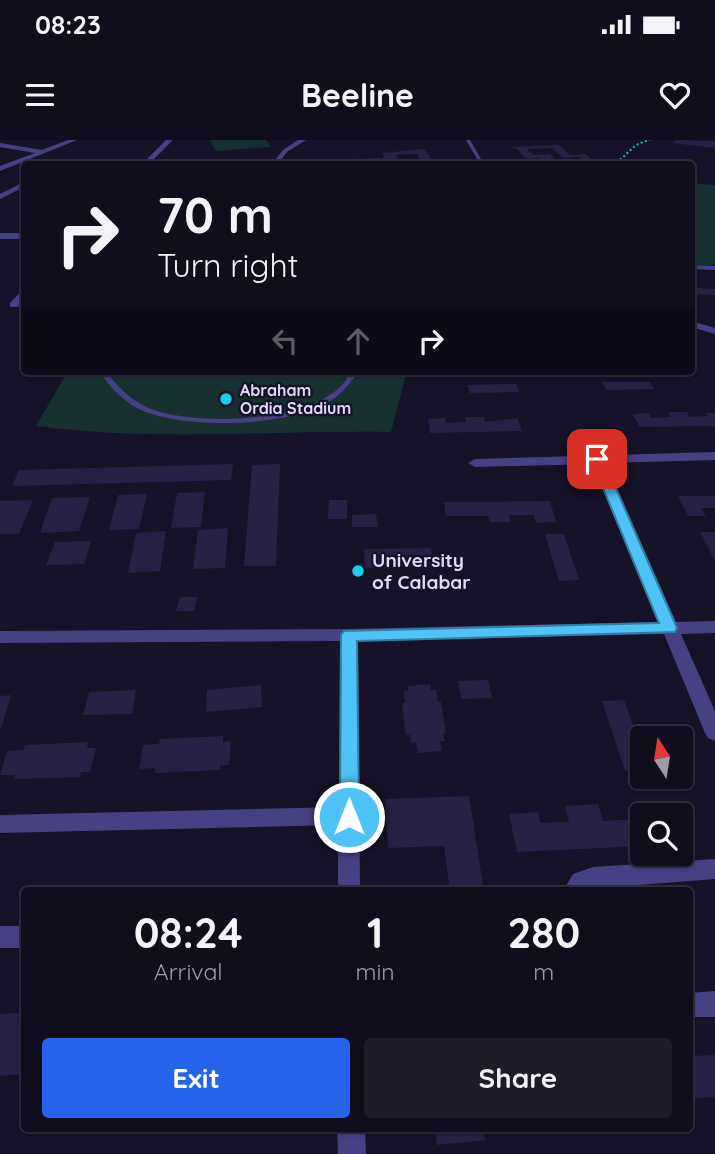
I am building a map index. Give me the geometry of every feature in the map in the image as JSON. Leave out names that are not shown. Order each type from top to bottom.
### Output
[{"type":"street","points":[[22,161],[75,140]]},
{"type":"street","points":[[148,161],[170,140]]},
{"type":"street","points":[[277,161],[285,151],[303,140]]},
{"type":"street","points":[[0,145],[44,153]]},
{"type":"street","points":[[0,169],[19,162]]},
{"type":"street","points":[[0,197],[21,186]]},
{"type":"street","points":[[0,236],[21,236]]},
{"type":"street","points":[[14,306],[21,296]]},
{"type":"street","points":[[695,325],[715,331]]},
{"type":"street","points":[[475,463],[715,456]]},
{"type":"street","points":[[597,459],[715,733]]},
{"type":"street","points":[[0,637],[349,635],[715,627]]},
{"type":"street","points":[[349,635],[349,887]]},
{"type":"street","points":[[0,824],[349,817]]},
{"type":"street","points":[[577,887],[581,881],[593,877],[715,869]]},
{"type":"street","points":[[0,937],[21,937]]},
{"type":"street","points":[[693,1005],[715,1004]]},
{"type":"street","points":[[351,1132],[352,1154]]},
{"type":"lane","points":[[468,140],[480,161]]},
{"type":"lane","points":[[695,267],[715,268]]},
{"type":"lane","points":[[106,375],[130,401],[155,413],[237,420],[310,410],[335,397],[350,384],[354,375]]},
{"type":"path","points":[[620,161],[626,150],[639,141],[650,140]]},
{"type":"green space","points":[[210,140],[266,140],[271,147],[216,151]]},
{"type":"green space","points":[[695,183],[715,185],[715,265],[695,265]]},
{"type":"green space","name":"Abraham Ordia Stadium","points":[[66,375],[406,375],[391,432],[169,434],[80,431],[36,426]]},
{"type":"building","points":[[677,140],[715,141],[715,148],[672,143]]},
{"type":"building","points":[[559,145],[570,155],[585,154],[594,161],[583,161],[579,157],[563,158],[553,148],[527,149],[533,155],[550,154],[557,161],[526,159],[517,149],[509,147]]},
{"type":"building","points":[[424,149],[433,161],[420,161],[417,154],[396,155],[399,160],[394,161],[350,159],[384,158],[382,153]]},
{"type":"building","points":[[695,288],[715,289],[715,295],[695,294]]},
{"type":"building","points":[[602,382],[650,382],[654,389],[606,390]]},
{"type":"building","points":[[516,384],[519,392],[470,393],[467,385]]},
{"type":"building","points":[[668,412],[687,412],[690,417],[715,413],[715,426],[640,427],[632,414],[649,413],[651,418],[671,417]]},
{"type":"building","points":[[465,417],[484,417],[485,422],[517,418],[522,431],[430,433],[428,419],[445,418],[446,423],[466,422]]},
{"type":"building","points":[[233,464],[231,480],[12,486],[19,470]]},
{"type":"building","points":[[280,464],[276,566],[244,566],[252,465]]},
{"type":"building","points":[[205,492],[201,527],[171,528],[177,493]]},
{"type":"building","points":[[147,494],[139,529],[109,530],[118,495]]},
{"type":"building","points":[[678,496],[715,496],[715,508],[701,508],[706,516],[688,516]]},
{"type":"building","points":[[90,497],[79,531],[40,533],[52,498]]},
{"type":"building","points":[[33,500],[19,534],[0,534],[0,501]]},
{"type":"building","points":[[329,500],[347,500],[347,519],[328,519]]},
{"type":"building","points":[[550,501],[556,522],[536,523],[534,515],[509,515],[510,522],[490,522],[488,516],[446,516],[444,502]]},
{"type":"building","points":[[376,514],[378,527],[352,527],[352,515]]},
{"type":"building","points":[[228,528],[225,568],[193,569],[198,530]]},
{"type":"building","points":[[166,531],[160,571],[128,573],[136,533]]},
{"type":"building","points":[[700,532],[715,532],[715,561]]},
{"type":"building","points":[[545,534],[564,534],[579,580],[559,581]]},
{"type":"building","points":[[91,541],[84,564],[46,565],[55,542]]},
{"type":"building","points":[[431,548],[434,567],[365,568],[364,549]]},
{"type":"building","points":[[180,597],[197,597],[194,611],[176,611]]},
{"type":"building","points":[[488,680],[492,698],[461,699],[458,681]]},
{"type":"building","points":[[430,684],[431,690],[436,690],[438,702],[441,702],[445,741],[440,741],[442,751],[418,753],[416,742],[411,743],[410,735],[406,735],[402,703],[405,703],[404,691],[408,691],[408,686]]},
{"type":"building","points":[[261,685],[262,707],[206,712],[207,690]]},
{"type":"building","points":[[136,690],[132,714],[83,715],[89,692]]},
{"type":"building","points":[[11,695],[1,729],[0,696]]},
{"type":"building","points":[[624,700],[633,726],[630,726],[630,771],[625,771],[602,701]]},
{"type":"building","points":[[223,736],[223,742],[231,741],[229,765],[220,765],[220,770],[155,773],[155,768],[139,769],[143,745],[159,744],[160,739]]},
{"type":"building","points":[[88,742],[87,748],[96,748],[90,772],[81,772],[80,777],[14,779],[15,775],[0,775],[7,751],[23,750],[25,745]]},
{"type":"building","points":[[469,796],[483,887],[449,887],[444,846],[388,848],[385,799]]},
{"type":"building","points":[[598,804],[603,821],[630,819],[630,847],[517,852],[509,814],[538,812],[540,823],[569,822],[565,806]]},
{"type":"building","points":[[20,1013],[18,1022],[21,1022],[21,1074],[0,1076],[0,1014]]},
{"type":"building","points":[[715,1055],[715,1097],[693,1098],[693,1056]]},
{"type":"building","points":[[435,1132],[484,1132],[485,1140],[437,1145]]},
{"type":"place","name":"Abraham Ordia Stadium","points":[[226,399]]},
{"type":"place","name":"University of Calabar","points":[[358,571]]},
{"type":"route","points":[[349,817],[349,635],[669,628],[597,459]]}]
